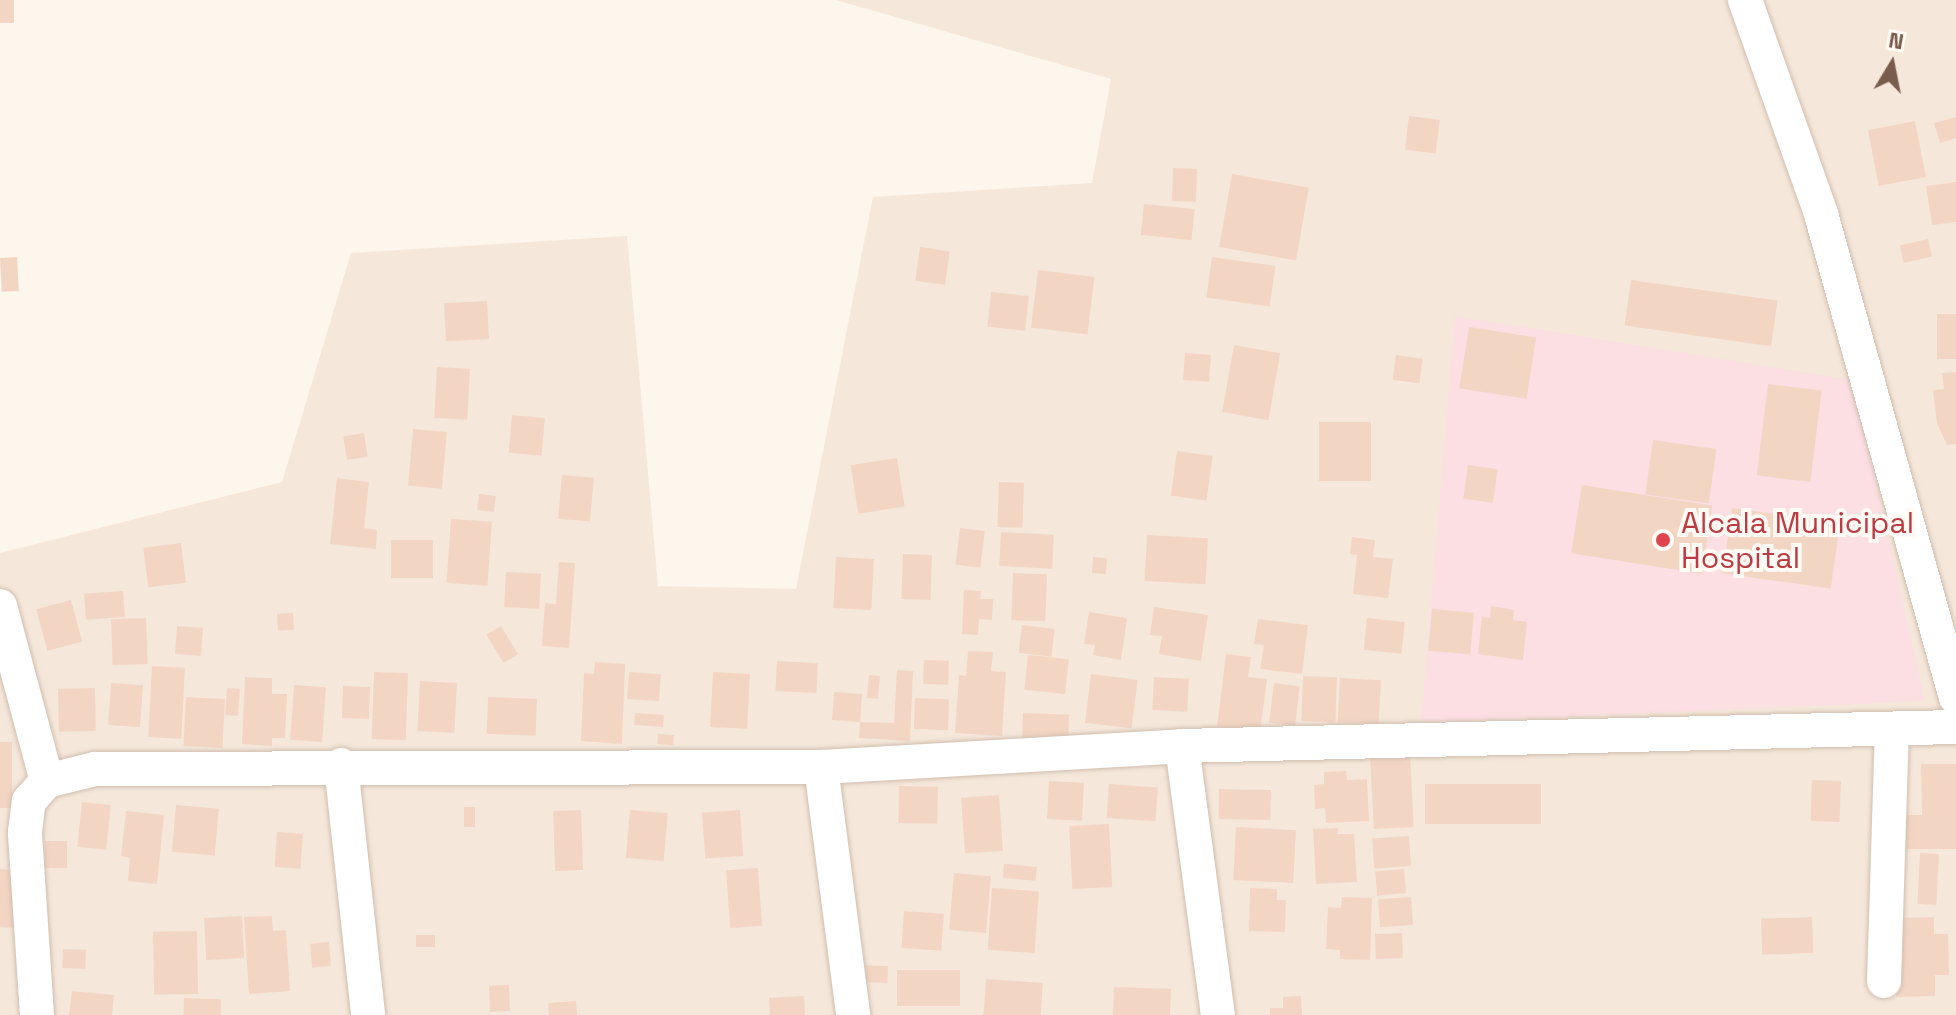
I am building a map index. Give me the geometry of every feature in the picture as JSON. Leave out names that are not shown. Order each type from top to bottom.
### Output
[{"type":"street","points":[[1745,0],[1821,214],[1956,698]]},
{"type":"street","points":[[0,606],[47,781]]},
{"type":"street","points":[[37,1015],[25,832],[29,801],[47,781],[95,769],[341,765],[821,767],[1182,746],[1956,727]]},
{"type":"street","points":[[1884,981],[1892,729]]},
{"type":"street","points":[[1182,746],[1218,1015]]},
{"type":"street","points":[[341,765],[368,1015]]},
{"type":"street","points":[[821,767],[853,1015]]},
{"type":"shaded area","points":[[836,0],[1956,0],[1956,1015],[0,1015],[0,553],[282,482],[351,253],[627,236],[658,586],[796,589],[873,197],[1092,183],[1111,79]]},
{"type":"shaded area","name":"Alcala Municipal Hospital","points":[[1455,316],[1853,380],[1925,701],[1421,723]]},
{"type":"building","points":[[0,0],[14,0],[14,23],[0,23]]},
{"type":"building","points":[[1409,116],[1440,120],[1436,154],[1405,150]]},
{"type":"building","points":[[1956,117],[1956,138],[1940,143],[1934,123]]},
{"type":"building","points":[[1915,121],[1926,177],[1879,186],[1868,130]]},
{"type":"building","points":[[1173,168],[1197,169],[1196,202],[1172,201]]},
{"type":"building","points":[[1232,174],[1309,188],[1296,260],[1219,247]]},
{"type":"building","points":[[1956,182],[1956,222],[1932,225],[1926,186]]},
{"type":"building","points":[[1144,204],[1195,209],[1191,240],[1141,235]]},
{"type":"building","points":[[1928,239],[1932,257],[1904,263],[1900,246]]},
{"type":"building","points":[[920,247],[950,251],[945,285],[915,281]]},
{"type":"building","points":[[17,257],[19,291],[2,292],[0,258]]},
{"type":"building","points":[[1212,257],[1275,266],[1270,307],[1206,298]]},
{"type":"building","points":[[1038,270],[1095,277],[1088,335],[1031,328]]},
{"type":"building","points":[[1631,280],[1778,301],[1771,346],[1625,326]]},
{"type":"building","points":[[991,292],[1029,296],[1025,331],[987,327]]},
{"type":"building","points":[[487,301],[489,339],[446,341],[444,303]]},
{"type":"building","points":[[1937,314],[1956,314],[1956,359],[1937,359]]},
{"type":"building","points":[[1469,327],[1536,338],[1526,399],[1459,388]]},
{"type":"building","points":[[1234,345],[1280,353],[1268,420],[1222,412]]},
{"type":"building","points":[[1185,353],[1211,355],[1209,382],[1183,380]]},
{"type":"building","points":[[1396,355],[1423,359],[1419,384],[1393,380]]},
{"type":"building","points":[[437,367],[470,369],[467,420],[434,418]]},
{"type":"building","points":[[1956,372],[1956,444],[1947,445],[1937,423],[1933,390],[1944,389],[1942,373]]},
{"type":"building","points":[[1768,384],[1822,391],[1810,482],[1757,475]]},
{"type":"building","points":[[512,415],[545,418],[542,456],[509,453]]},
{"type":"building","points":[[1319,422],[1371,422],[1371,481],[1319,481]]},
{"type":"building","points":[[413,429],[447,432],[442,489],[408,486]]},
{"type":"building","points":[[364,433],[368,457],[347,460],[343,436]]},
{"type":"building","points":[[1653,440],[1716,449],[1709,503],[1645,494]]},
{"type":"building","points":[[1177,451],[1213,456],[1206,501],[1171,496]]},
{"type":"building","points":[[897,458],[905,506],[858,514],[851,465]]},
{"type":"building","points":[[1468,465],[1498,469],[1493,503],[1463,499]]},
{"type":"building","points":[[562,475],[594,478],[590,522],[558,519]]},
{"type":"building","points":[[337,478],[369,482],[364,528],[377,530],[376,549],[330,544]]},
{"type":"building","points":[[999,482],[1024,483],[1022,528],[997,527]]},
{"type":"building","points":[[1582,485],[1712,506],[1702,574],[1571,553]]},
{"type":"building","points":[[479,494],[496,496],[494,512],[477,510]]},
{"type":"building","points":[[1732,508],[1840,523],[1831,589],[1723,573]]},
{"type":"building","points":[[451,519],[492,522],[487,586],[447,583]]},
{"type":"building","points":[[960,528],[985,531],[980,568],[955,565]]},
{"type":"building","points":[[1001,532],[1054,535],[1052,569],[999,566]]},
{"type":"building","points":[[1147,535],[1208,538],[1206,584],[1145,581]]},
{"type":"building","points":[[1352,537],[1375,540],[1373,557],[1393,559],[1388,598],[1353,594],[1357,555],[1350,554]]},
{"type":"building","points":[[391,540],[433,540],[433,578],[391,578]]},
{"type":"building","points":[[181,543],[186,583],[148,587],[143,548]]},
{"type":"building","points":[[903,554],[932,555],[930,600],[901,599]]},
{"type":"building","points":[[836,557],[874,559],[871,610],[833,608]]},
{"type":"building","points":[[1093,557],[1107,558],[1106,574],[1092,573]]},
{"type":"building","points":[[559,562],[575,563],[569,648],[542,646],[545,603],[556,604]]},
{"type":"building","points":[[506,572],[541,574],[539,609],[504,607]]},
{"type":"building","points":[[1013,573],[1047,574],[1045,621],[1011,620]]},
{"type":"building","points":[[964,590],[981,591],[980,599],[993,599],[992,620],[979,619],[978,635],[962,634]]},
{"type":"building","points":[[123,591],[125,617],[86,620],[84,594]]},
{"type":"building","points":[[71,600],[82,642],[47,651],[36,609]]},
{"type":"building","points":[[1491,606],[1514,610],[1513,620],[1527,622],[1523,660],[1478,654],[1482,617],[1490,618]]},
{"type":"building","points":[[1154,607],[1208,615],[1201,661],[1159,654],[1162,636],[1150,635]]},
{"type":"building","points":[[1432,609],[1474,613],[1470,655],[1428,651]]},
{"type":"building","points":[[1089,612],[1127,618],[1121,660],[1093,655],[1095,645],[1084,644]]},
{"type":"building","points":[[293,613],[294,630],[278,631],[277,614]]},
{"type":"building","points":[[146,618],[148,664],[113,665],[111,619]]},
{"type":"building","points":[[1367,618],[1405,622],[1401,654],[1364,650]]},
{"type":"building","points":[[1258,619],[1308,625],[1302,674],[1260,669],[1264,645],[1254,644]]},
{"type":"building","points":[[1022,625],[1055,629],[1051,657],[1019,653]]},
{"type":"building","points":[[177,626],[203,628],[201,656],[175,654]]},
{"type":"building","points":[[501,626],[518,654],[503,663],[486,635]]},
{"type":"building","points":[[968,651],[993,652],[991,671],[1006,672],[1002,736],[955,733],[959,675],[966,676]]},
{"type":"building","points":[[1226,654],[1251,657],[1248,677],[1267,679],[1260,732],[1217,727]]},
{"type":"building","points":[[1028,655],[1069,659],[1065,694],[1024,690]]},
{"type":"building","points":[[924,660],[949,661],[948,685],[923,684]]},
{"type":"building","points":[[777,661],[818,663],[816,693],[775,691]]},
{"type":"building","points":[[595,662],[625,664],[622,744],[581,741],[584,673],[594,674]]},
{"type":"building","points":[[152,666],[185,668],[181,739],[148,737]]},
{"type":"building","points":[[897,670],[913,671],[910,741],[859,738],[860,722],[894,723]]},
{"type":"building","points":[[374,672],[408,673],[406,740],[372,739]]},
{"type":"building","points":[[629,672],[661,674],[659,701],[627,699]]},
{"type":"building","points":[[713,672],[750,674],[747,729],[710,727]]},
{"type":"building","points":[[1091,674],[1138,680],[1132,728],[1085,723]]},
{"type":"building","points":[[869,675],[880,676],[878,699],[867,698]]},
{"type":"building","points":[[1303,676],[1337,677],[1335,722],[1301,721]]},
{"type":"building","points":[[245,677],[272,678],[272,694],[287,694],[285,738],[272,738],[272,746],[242,744]]},
{"type":"building","points":[[1154,677],[1189,679],[1187,712],[1152,710]]},
{"type":"building","points":[[1340,678],[1381,680],[1379,724],[1338,722]]},
{"type":"building","points":[[420,681],[457,683],[454,733],[417,731]]},
{"type":"building","points":[[111,683],[143,685],[140,727],[108,725]]},
{"type":"building","points":[[1274,683],[1300,686],[1295,726],[1269,723]]},
{"type":"building","points":[[294,685],[326,687],[322,742],[290,740]]},
{"type":"building","points":[[343,686],[370,687],[369,719],[342,718]]},
{"type":"building","points":[[95,688],[96,731],[59,732],[58,689]]},
{"type":"building","points":[[227,688],[240,689],[238,716],[225,715]]},
{"type":"building","points":[[834,692],[862,694],[860,722],[832,720]]},
{"type":"building","points":[[186,697],[225,699],[222,748],[183,746]]},
{"type":"building","points":[[488,697],[537,699],[536,736],[487,734]]},
{"type":"building","points":[[915,698],[949,699],[948,730],[914,729]]},
{"type":"building","points":[[635,713],[664,715],[663,727],[634,725]]},
{"type":"building","points":[[1023,713],[1069,715],[1068,747],[1022,745]]},
{"type":"building","points":[[658,734],[674,735],[673,745],[657,744]]},
{"type":"building","points":[[0,742],[12,742],[12,808],[0,808]]},
{"type":"building","points":[[1410,755],[1414,827],[1374,829],[1370,757]]},
{"type":"building","points":[[1921,764],[1956,764],[1956,849],[1903,849],[1903,815],[1922,815]]},
{"type":"building","points":[[1346,771],[1347,780],[1367,779],[1369,821],[1326,823],[1325,808],[1315,809],[1314,785],[1324,784],[1324,772]]},
{"type":"building","points":[[1812,780],[1841,781],[1840,822],[1811,821]]},
{"type":"building","points":[[1049,781],[1084,783],[1082,821],[1047,819]]},
{"type":"building","points":[[1109,784],[1158,787],[1156,821],[1107,818]]},
{"type":"building","points":[[1425,784],[1541,784],[1541,824],[1425,824]]},
{"type":"building","points":[[899,786],[938,787],[937,824],[898,823]]},
{"type":"building","points":[[1219,789],[1271,790],[1270,820],[1218,819]]},
{"type":"building","points":[[999,795],[1003,851],[965,854],[961,798]]},
{"type":"building","points":[[82,802],[111,805],[106,850],[77,847]]},
{"type":"building","points":[[176,805],[219,809],[215,856],[172,852]]},
{"type":"building","points":[[464,807],[475,807],[475,827],[464,827]]},
{"type":"building","points":[[581,810],[583,870],[555,871],[553,811]]},
{"type":"building","points":[[630,810],[668,813],[664,861],[626,858]]},
{"type":"building","points":[[740,810],[743,856],[705,859],[702,813]]},
{"type":"building","points":[[126,811],[164,815],[157,884],[128,881],[130,858],[121,856]]},
{"type":"building","points":[[1109,824],[1112,887],[1072,889],[1069,826]]},
{"type":"building","points":[[1236,827],[1296,830],[1293,883],[1233,880]]},
{"type":"building","points":[[1338,828],[1338,834],[1354,834],[1357,882],[1316,884],[1313,829]]},
{"type":"building","points":[[277,832],[303,834],[300,869],[275,867]]},
{"type":"building","points":[[1409,836],[1411,866],[1374,869],[1372,839]]},
{"type":"building","points":[[45,841],[67,841],[67,868],[45,868]]},
{"type":"building","points":[[1920,853],[1939,854],[1936,905],[1917,904]]},
{"type":"building","points":[[1004,864],[1037,867],[1036,881],[1003,878]]},
{"type":"building","points":[[758,868],[762,926],[730,928],[726,870]]},
{"type":"building","points":[[0,869],[22,871],[17,928],[0,927]]},
{"type":"building","points":[[1404,869],[1406,893],[1377,895],[1375,872]]},
{"type":"building","points":[[954,873],[991,876],[986,933],[949,930]]},
{"type":"building","points":[[992,888],[1039,891],[1035,953],[988,950]]},
{"type":"building","points":[[1250,888],[1277,889],[1277,900],[1286,900],[1285,932],[1249,931]]},
{"type":"building","points":[[1342,897],[1372,898],[1370,960],[1340,959],[1340,950],[1326,949],[1328,907],[1341,908]]},
{"type":"building","points":[[1411,897],[1413,925],[1380,927],[1378,899]]},
{"type":"building","points":[[904,911],[944,914],[941,951],[901,948]]},
{"type":"building","points":[[242,916],[244,958],[206,960],[204,918]]},
{"type":"building","points":[[272,916],[273,931],[286,930],[290,991],[249,994],[244,917]]},
{"type":"building","points":[[1812,917],[1813,953],[1762,955],[1761,919]]},
{"type":"building","points":[[1934,917],[1934,934],[1948,934],[1949,975],[1935,975],[1935,996],[1896,997],[1895,918]]},
{"type":"building","points":[[197,931],[198,994],[154,995],[153,932]]},
{"type":"building","points":[[1402,933],[1403,958],[1376,959],[1375,934]]},
{"type":"building","points":[[416,935],[435,935],[435,947],[416,947]]},
{"type":"building","points":[[329,942],[331,966],[312,968],[310,944]]},
{"type":"building","points":[[63,949],[86,950],[85,969],[62,968]]},
{"type":"building","points":[[862,965],[888,966],[887,983],[861,982]]},
{"type":"building","points":[[897,970],[960,970],[960,1006],[897,1006]]},
{"type":"building","points":[[986,979],[1043,983],[1041,1015],[983,1015]]},
{"type":"building","points":[[509,985],[510,1011],[490,1012],[489,986]]},
{"type":"building","points":[[1114,987],[1171,989],[1170,1015],[1113,1015]]},
{"type":"building","points":[[72,991],[114,995],[112,1015],[69,1015]]},
{"type":"building","points":[[804,996],[805,1015],[770,1015],[769,998]]},
{"type":"building","points":[[1301,996],[1302,1015],[1270,1015],[1270,1008],[1283,1008],[1283,997]]},
{"type":"building","points":[[184,998],[221,999],[220,1015],[183,1015]]},
{"type":"building","points":[[576,1001],[577,1015],[549,1015],[548,1003]]},
{"type":"place","name":"Alcala Municipal Hospital","points":[[1663,540]]}]
